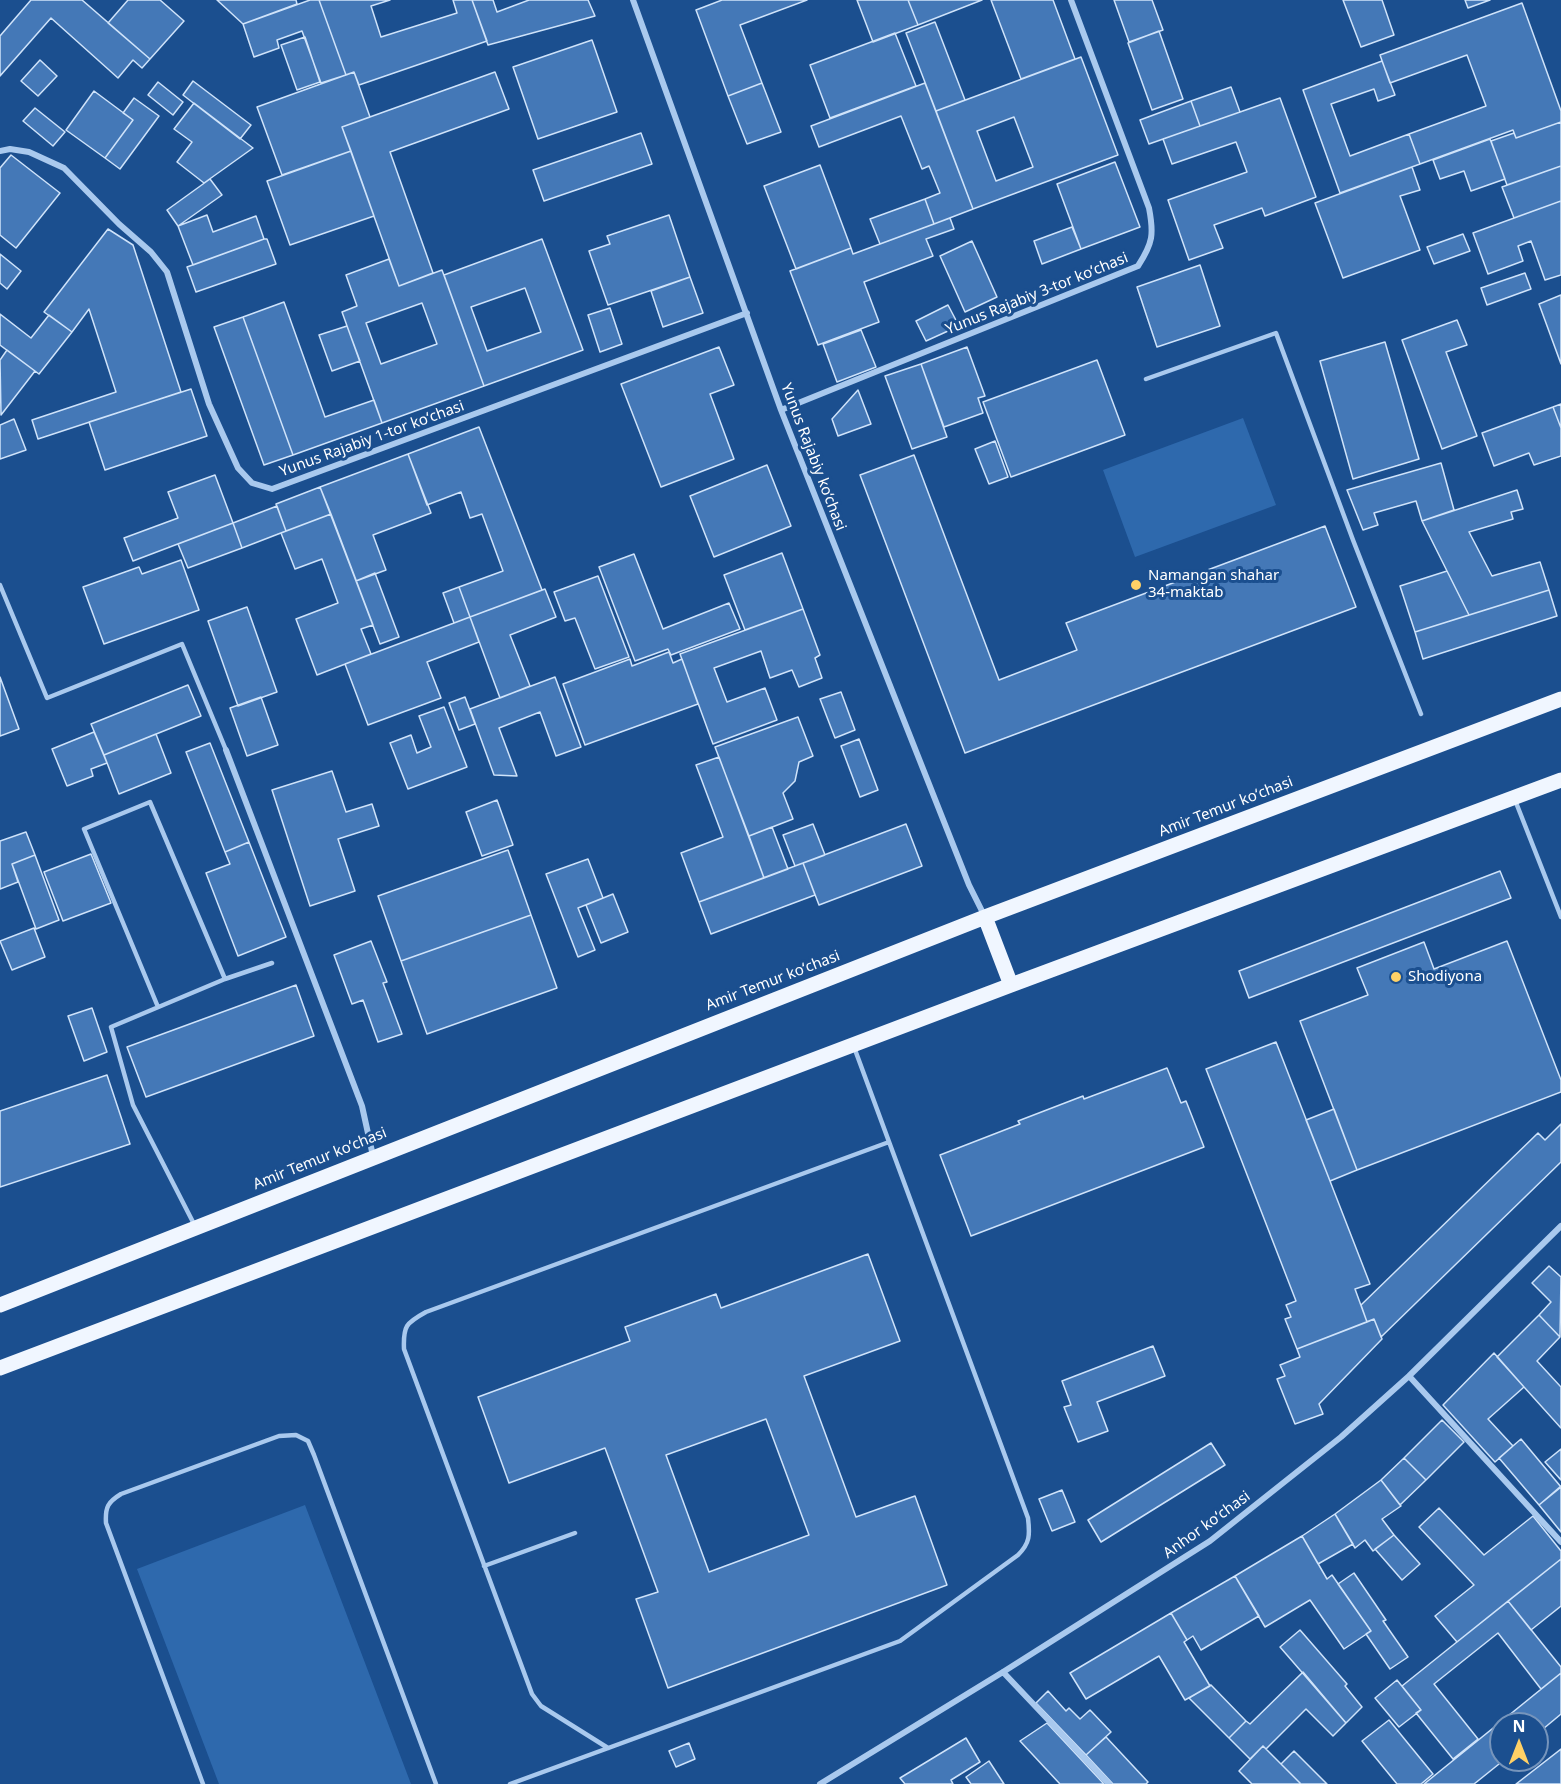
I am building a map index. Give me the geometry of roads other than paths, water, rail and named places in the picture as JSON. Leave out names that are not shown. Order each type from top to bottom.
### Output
[{"type":"main road","name":"Amir Temur koʻchasi","points":[[0,1304],[985,917],[1561,699]]},
{"type":"main road","points":[[0,1368],[853,1044],[1561,780]]},
{"type":"main road","points":[[985,917],[1011,985]]},
{"type":"street","name":"Yunus Rajabiy ko‘chasi","points":[[633,0],[782,410],[969,885],[985,917]]},
{"type":"street","name":"Yunus Rajabiy 3-tor koʻchasi","points":[[782,410],[1138,266],[1149,249],[1153,227],[1149,208],[1071,0]]},
{"type":"street","name":"Yunus Rajabiy 1-tor koʻchasi","points":[[0,151],[10,149],[29,152],[64,168],[119,224],[151,252],[167,272],[209,404],[238,468],[252,483],[272,489],[747,313]]},
{"type":"street","points":[[226,750],[362,1106],[373,1157]]},
{"type":"street","name":"Anhor koʻchasi","points":[[820,1784],[1210,1541],[1341,1437],[1409,1376],[1561,1226]]},
{"type":"street","points":[[1409,1376],[1561,1542]]},
{"type":"street","points":[[1003,1672],[1109,1784]]},
{"type":"lane","points":[[1146,379],[1276,333],[1421,714]]},
{"type":"lane","points":[[0,585],[47,698],[182,644],[226,750]]},
{"type":"lane","points":[[1514,798],[1561,917]]},
{"type":"lane","points":[[158,1007],[84,829],[150,802],[225,980]]},
{"type":"lane","points":[[195,1227],[133,1105],[111,1027],[272,963]]},
{"type":"lane","points":[[510,1784],[900,1641],[1018,1555],[1028,1545],[1030,1534],[1028,1518],[853,1044]]},
{"type":"lane","points":[[608,1748],[541,1706],[532,1694],[404,1349],[403,1331],[411,1320],[426,1312],[889,1142]]},
{"type":"lane","points":[[203,1784],[106,1523],[105,1510],[110,1501],[121,1494],[279,1436],[296,1435],[308,1441],[314,1455],[436,1784]]},
{"type":"lane","points":[[484,1566],[575,1533]]},
{"type":"place","name":"Namangan shahar 34-maktab","points":[[1136,585]]},
{"type":"place","name":"Shodiyona","points":[[1396,977]]}]
